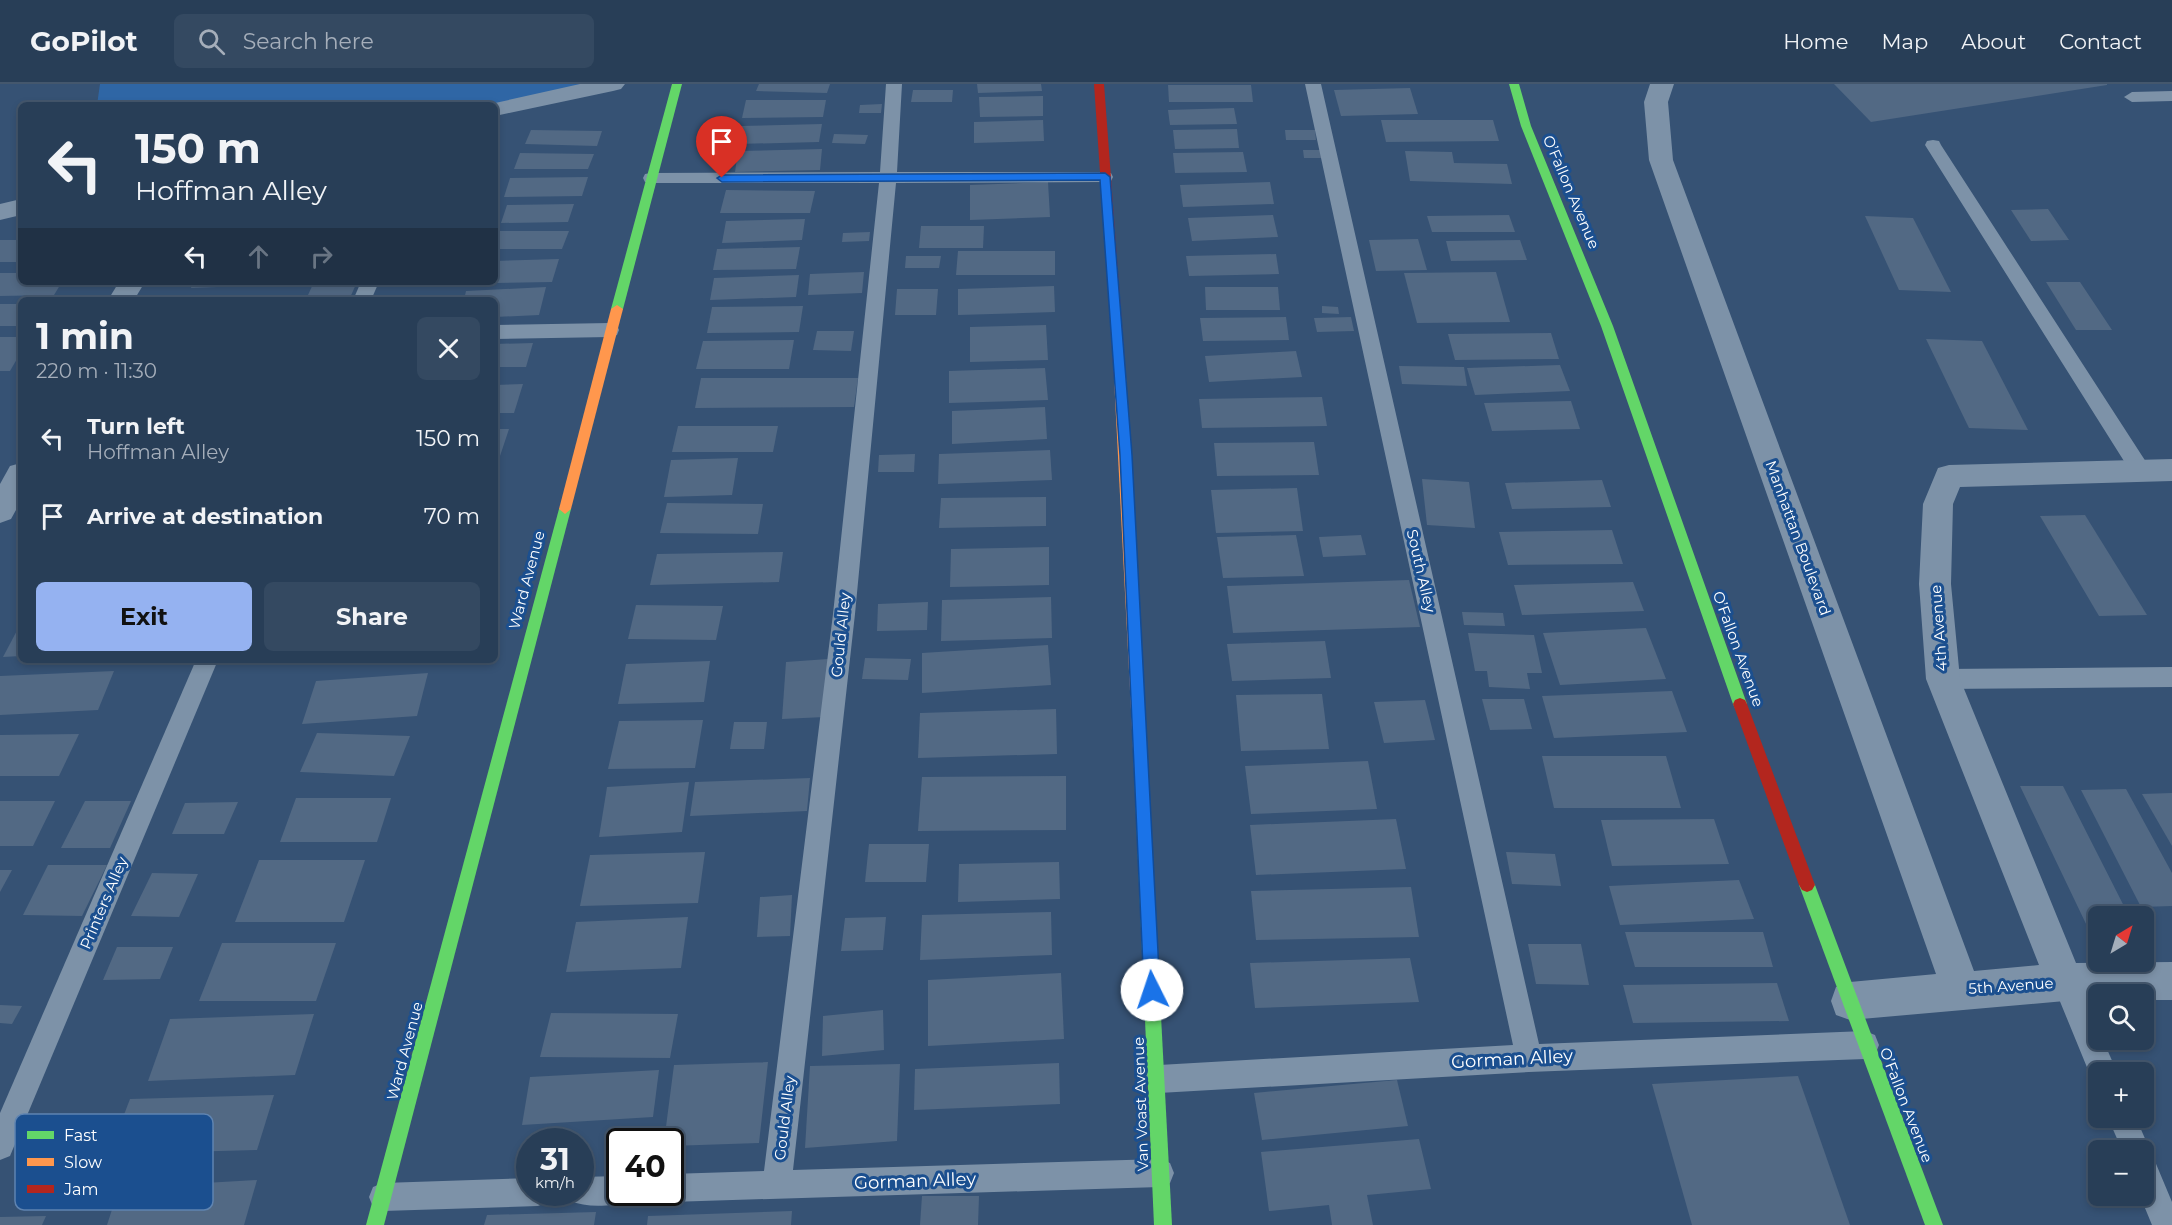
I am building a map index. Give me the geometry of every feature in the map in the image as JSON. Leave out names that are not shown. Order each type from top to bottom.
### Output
[{"type":"street","points":[[498,109],[613,84]]},
{"type":"street","name":"Ward Avenue","points":[[375,1225],[610,330],[677,84]]},
{"type":"street","name":"Van Voast Avenue","points":[[1100,84],[1126,455],[1150,968],[1159,1079],[1163,1225]]},
{"type":"street","name":"O’Fallon Avenue","points":[[1514,84],[1526,126],[1607,326],[1731,680],[1865,1045],[1934,1225]]},
{"type":"street","name":"Manhattan Boulevard","points":[[1662,84],[1656,102],[1661,160],[1961,989]]},
{"type":"street","points":[[0,212],[18,208]]},
{"type":"street","name":"4th Avenue","points":[[2065,982],[1943,679],[1935,584],[1938,504],[1948,476],[2172,470]]},
{"type":"street","points":[[0,512],[18,479]]},
{"type":"street","name":"5th Avenue","points":[[1850,1001],[1961,989],[2065,982],[2172,981]]},
{"type":"lane","name":"Gould Alley","points":[[777,1185],[844,614],[888,179],[894,84]]},
{"type":"lane","name":"South Alley","points":[[1313,84],[1529,1058]]},
{"type":"lane","points":[[2132,97],[2172,96]]},
{"type":"lane","points":[[1933,145],[2141,471]]},
{"type":"lane","points":[[651,178],[1105,177]]},
{"type":"lane","points":[[498,332],[610,330]]},
{"type":"lane","name":"Printers Alley","points":[[0,1146],[206,663]]},
{"type":"lane","points":[[1943,679],[2172,677]]},
{"type":"lane","points":[[2065,982],[2099,1062]]},
{"type":"lane","name":"Gorman Alley","points":[[1159,1079],[1529,1058],[1865,1045]]},
{"type":"lane","name":"Gorman Alley","points":[[684,1188],[1160,1173]]},
{"type":"lane","points":[[383,1197],[516,1193]]},
{"type":"lane","points":[[2154,1193],[2167,1225]]},
{"type":"shaded area","points":[[100,84],[613,84],[498,104],[498,102],[97,102]]},
{"type":"building","points":[[759,84],[830,84],[827,93],[756,91]]},
{"type":"building","points":[[977,84],[1041,84],[1042,91],[978,93]]},
{"type":"building","points":[[1834,84],[2107,84],[2107,85],[1871,122]]},
{"type":"building","points":[[1168,85],[1251,85],[1253,102],[1169,102]]},
{"type":"building","points":[[1410,88],[1418,114],[1341,116],[1334,90]]},
{"type":"building","points":[[913,90],[953,90],[952,102],[911,102]]},
{"type":"building","points":[[1043,96],[1043,116],[980,117],[979,97]]},
{"type":"building","points":[[746,100],[826,100],[823,117],[742,118]]},
{"type":"building","points":[[882,104],[881,113],[859,113],[860,105]]},
{"type":"building","points":[[1234,108],[1237,124],[1170,125],[1168,110]]},
{"type":"building","points":[[1043,120],[1044,141],[974,143],[974,122]]},
{"type":"building","points":[[1381,120],[1493,120],[1499,141],[1386,142]]},
{"type":"building","points":[[822,124],[819,142],[737,144],[740,126]]},
{"type":"building","points":[[1237,129],[1239,148],[1175,149],[1173,130]]},
{"type":"building","points":[[531,130],[602,131],[597,146],[525,144]]},
{"type":"building","points":[[1285,130],[1315,130],[1316,140],[1286,140]]},
{"type":"building","points":[[834,134],[868,135],[865,144],[832,143]]},
{"type":"building","points":[[822,149],[820,170],[735,172],[738,151]]},
{"type":"building","points":[[1303,150],[1321,150],[1322,158],[1304,158]]},
{"type":"building","points":[[1405,151],[1452,152],[1454,163],[1507,164],[1512,184],[1410,181]]},
{"type":"building","points":[[1243,152],[1247,172],[1175,173],[1173,153]]},
{"type":"building","points":[[520,153],[594,154],[588,169],[514,169]]},
{"type":"building","points":[[588,177],[582,196],[504,197],[510,178]]},
{"type":"building","points":[[1048,182],[1050,217],[970,220],[970,185]]},
{"type":"building","points":[[1270,182],[1274,204],[1183,207],[1180,185]]},
{"type":"building","points":[[726,190],[815,191],[810,213],[720,213]]},
{"type":"building","points":[[574,204],[568,222],[501,223],[507,205]]},
{"type":"building","points":[[2048,209],[2069,240],[2031,241],[2011,210]]},
{"type":"building","points":[[1273,215],[1278,237],[1192,241],[1188,218]]},
{"type":"building","points":[[1509,215],[1515,232],[1432,232],[1427,216]]},
{"type":"building","points":[[1865,216],[1913,218],[1951,292],[1899,290]]},
{"type":"building","points":[[805,219],[802,240],[722,243],[726,221]]},
{"type":"building","points":[[921,226],[984,226],[983,248],[919,248]]},
{"type":"building","points":[[498,231],[569,231],[562,249],[498,249]]},
{"type":"building","points":[[870,232],[869,241],[842,242],[843,233]]},
{"type":"building","points":[[1418,239],[1427,270],[1376,271],[1369,240]]},
{"type":"building","points":[[0,240],[18,240],[18,262],[0,262]]},
{"type":"building","points":[[1520,240],[1527,260],[1451,261],[1446,241]]},
{"type":"building","points":[[800,247],[796,269],[713,270],[717,249]]},
{"type":"building","points":[[958,251],[1055,251],[1055,275],[956,275]]},
{"type":"building","points":[[1276,254],[1279,274],[1189,276],[1186,256]]},
{"type":"building","points":[[906,256],[941,256],[939,268],[905,268]]},
{"type":"building","points":[[559,259],[552,282],[498,283],[498,261]]},
{"type":"building","points":[[864,272],[862,293],[808,295],[810,274]]},
{"type":"building","points":[[1496,272],[1510,322],[1417,323],[1404,273]]},
{"type":"building","points":[[0,273],[18,273],[18,285],[60,285],[54,295],[0,296]]},
{"type":"building","points":[[799,275],[796,297],[710,300],[714,278]]},
{"type":"building","points":[[2046,282],[2080,282],[2112,330],[2076,330]]},
{"type":"building","points":[[192,285],[272,285],[191,288]]},
{"type":"building","points":[[313,285],[356,285],[350,297],[242,297],[242,296],[308,295]]},
{"type":"building","points":[[1054,286],[1055,312],[958,315],[958,289]]},
{"type":"building","points":[[546,287],[539,315],[498,317],[498,297],[465,297],[466,291]]},
{"type":"building","points":[[1205,287],[1278,287],[1280,310],[1206,310]]},
{"type":"building","points":[[897,289],[938,289],[936,315],[895,315]]},
{"type":"building","points":[[0,304],[18,304],[18,326],[0,326]]},
{"type":"building","points":[[803,306],[799,332],[707,333],[712,307]]},
{"type":"building","points":[[1322,306],[1338,307],[1339,314],[1322,313]]},
{"type":"building","points":[[1286,317],[1289,340],[1203,341],[1200,318]]},
{"type":"building","points":[[1351,317],[1354,331],[1317,332],[1314,318]]},
{"type":"building","points":[[1046,325],[1048,360],[970,362],[970,327]]},
{"type":"building","points":[[817,331],[854,331],[851,351],[813,350]]},
{"type":"building","points":[[1551,333],[1559,359],[1455,360],[1448,334]]},
{"type":"building","points":[[0,337],[18,337],[18,357],[10,371],[0,371]]},
{"type":"building","points":[[1926,339],[1982,341],[2028,430],[1969,428]]},
{"type":"building","points":[[794,340],[789,369],[696,369],[703,341]]},
{"type":"building","points":[[533,343],[526,367],[498,367],[498,344]]},
{"type":"building","points":[[1296,351],[1302,377],[1209,382],[1205,356]]},
{"type":"building","points":[[1560,365],[1570,391],[1475,395],[1467,368]]},
{"type":"building","points":[[1399,366],[1464,367],[1467,386],[1402,384]]},
{"type":"building","points":[[1045,368],[1048,400],[949,403],[949,371]]},
{"type":"building","points":[[701,378],[858,378],[854,407],[695,408]]},
{"type":"building","points":[[523,384],[514,413],[498,413],[498,385]]},
{"type":"building","points":[[1322,397],[1327,426],[1202,428],[1199,399]]},
{"type":"building","points":[[1571,401],[1580,429],[1492,431],[1484,403]]},
{"type":"building","points":[[1045,407],[1047,439],[952,444],[952,411]]},
{"type":"building","points":[[678,426],[778,426],[773,452],[672,452]]},
{"type":"building","points":[[498,429],[509,429],[499,459]]},
{"type":"building","points":[[1314,442],[1319,475],[1217,476],[1214,443]]},
{"type":"building","points":[[1050,450],[1052,480],[938,484],[939,454]]},
{"type":"building","points":[[915,454],[914,472],[878,472],[879,455]]},
{"type":"building","points":[[738,458],[732,495],[664,497],[671,460]]},
{"type":"building","points":[[1422,479],[1469,482],[1475,528],[1427,525]]},
{"type":"building","points":[[1602,480],[1611,507],[1512,509],[1505,483]]},
{"type":"building","points":[[1297,488],[1303,531],[1216,533],[1211,490]]},
{"type":"building","points":[[1046,497],[1046,526],[939,528],[941,498]]},
{"type":"building","points":[[667,503],[763,504],[758,534],[660,533]]},
{"type":"building","points":[[2085,515],[2147,615],[2099,616],[2040,516]]},
{"type":"building","points":[[1612,530],[1623,564],[1508,565],[1499,532]]},
{"type":"building","points":[[1296,535],[1304,576],[1223,578],[1217,537]]},
{"type":"building","points":[[1361,535],[1366,555],[1323,557],[1319,537]]},
{"type":"building","points":[[1049,547],[1049,585],[950,587],[951,549]]},
{"type":"building","points":[[783,552],[779,582],[650,585],[657,554]]},
{"type":"building","points":[[1409,580],[1420,627],[1233,633],[1227,586]]},
{"type":"building","points":[[1633,582],[1644,611],[1522,615],[1514,585]]},
{"type":"building","points":[[1051,597],[1052,638],[941,641],[942,600]]},
{"type":"building","points":[[928,602],[927,630],[877,631],[878,604]]},
{"type":"building","points":[[636,605],[723,606],[716,640],[628,639]]},
{"type":"building","points":[[1462,612],[1503,613],[1505,626],[1464,625]]},
{"type":"building","points":[[1646,628],[1666,679],[1560,685],[1543,633]]},
{"type":"building","points":[[18,629],[18,656],[3,657]]},
{"type":"building","points":[[1468,633],[1534,635],[1542,673],[1527,673],[1530,689],[1489,687],[1487,671],[1475,671]]},
{"type":"building","points":[[1325,641],[1331,678],[1232,681],[1227,644]]},
{"type":"building","points":[[1048,645],[1051,685],[922,693],[922,653]]},
{"type":"building","points":[[865,658],[911,659],[908,680],[862,679]]},
{"type":"building","points":[[828,659],[825,717],[782,719],[786,662]]},
{"type":"building","points":[[710,661],[704,702],[618,704],[626,664]]},
{"type":"building","points":[[114,671],[98,710],[0,715],[0,676]]},
{"type":"building","points":[[428,673],[417,716],[302,724],[316,681]]},
{"type":"building","points":[[1672,691],[1687,732],[1554,738],[1542,696]]},
{"type":"building","points":[[1322,694],[1329,749],[1241,751],[1236,695]]},
{"type":"building","points":[[1482,699],[1524,699],[1532,729],[1490,730]]},
{"type":"building","points":[[1425,700],[1435,740],[1384,743],[1374,702]]},
{"type":"building","points":[[1056,709],[1057,754],[918,758],[920,713]]},
{"type":"building","points":[[703,720],[695,768],[608,769],[619,721]]},
{"type":"building","points":[[734,722],[767,722],[764,749],[730,749]]},
{"type":"building","points":[[317,733],[410,736],[394,776],[300,772]]},
{"type":"building","points":[[79,734],[59,776],[0,776],[0,735]]},
{"type":"building","points":[[1542,756],[1666,756],[1681,808],[1554,808]]},
{"type":"building","points":[[1368,761],[1377,809],[1251,814],[1245,766]]},
{"type":"building","points":[[1066,776],[1066,830],[918,831],[922,777]]},
{"type":"building","points":[[810,778],[807,811],[690,816],[695,782]]},
{"type":"building","points":[[689,782],[682,832],[599,837],[607,787]]},
{"type":"building","points":[[2020,786],[2063,786],[2124,906],[2088,906],[2087,926]]},
{"type":"building","points":[[2126,789],[2172,873],[2172,906],[2140,906],[2081,790]]},
{"type":"building","points":[[2172,793],[2172,846],[2142,794]]},
{"type":"building","points":[[296,798],[391,798],[377,842],[280,842]]},
{"type":"building","points":[[0,801],[55,801],[33,846],[0,846]]},
{"type":"building","points":[[85,801],[131,801],[110,848],[61,848]]},
{"type":"building","points":[[238,802],[224,834],[172,834],[185,803]]},
{"type":"building","points":[[1396,819],[1406,869],[1256,875],[1250,825]]},
{"type":"building","points":[[1714,819],[1729,864],[1612,866],[1601,820]]},
{"type":"building","points":[[869,844],[929,844],[926,882],[865,882]]},
{"type":"building","points":[[705,852],[698,903],[580,906],[590,855]]},
{"type":"building","points":[[1506,852],[1555,854],[1561,886],[1512,884]]},
{"type":"building","points":[[259,860],[365,860],[344,922],[235,922]]},
{"type":"building","points":[[1059,862],[1060,899],[958,902],[959,864]]},
{"type":"building","points":[[48,865],[107,865],[82,916],[23,915]]},
{"type":"building","points":[[0,870],[12,870],[0,892]]},
{"type":"building","points":[[152,873],[198,874],[179,917],[131,916]]},
{"type":"building","points":[[1739,880],[1754,919],[1620,925],[1609,886]]},
{"type":"building","points":[[1411,887],[1419,937],[1256,940],[1251,891]]},
{"type":"building","points":[[792,895],[790,936],[757,937],[760,897]]},
{"type":"building","points":[[1051,912],[1052,955],[920,960],[922,915]]},
{"type":"building","points":[[688,917],[681,968],[566,972],[576,922]]},
{"type":"building","points":[[886,917],[883,950],[841,951],[845,918]]},
{"type":"building","points":[[1625,932],[1763,932],[1773,967],[1635,967]]},
{"type":"building","points":[[222,943],[336,943],[316,1001],[199,1001]]},
{"type":"building","points":[[1528,944],[1581,944],[1589,985],[1536,984]]},
{"type":"building","points":[[117,947],[173,947],[160,979],[103,980]]},
{"type":"building","points":[[1410,958],[1419,1002],[1255,1008],[1250,963]]},
{"type":"building","points":[[1061,973],[1064,1039],[928,1046],[928,980]]},
{"type":"building","points":[[1777,983],[1789,1021],[1633,1023],[1623,985]]},
{"type":"building","points":[[0,1005],[22,1006],[12,1024],[0,1023]]},
{"type":"building","points":[[883,1010],[884,1050],[822,1056],[823,1016]]},
{"type":"building","points":[[551,1013],[678,1014],[670,1058],[540,1057]]},
{"type":"building","points":[[314,1014],[295,1075],[148,1081],[170,1019]]},
{"type":"building","points":[[768,1062],[759,1143],[684,1146],[684,1128],[666,1128],[674,1065]]},
{"type":"building","points":[[1059,1063],[1060,1104],[914,1110],[915,1069]]},
{"type":"building","points":[[900,1064],[897,1141],[805,1148],[810,1066]]},
{"type":"building","points":[[659,1070],[653,1117],[522,1125],[530,1077]]},
{"type":"building","points":[[1798,1076],[1850,1225],[1692,1225],[1652,1084]]},
{"type":"building","points":[[1397,1080],[1408,1126],[1262,1140],[1254,1093]]},
{"type":"building","points":[[274,1095],[257,1150],[213,1151],[213,1114],[124,1114],[130,1099]]},
{"type":"building","points":[[1419,1139],[1431,1189],[1367,1195],[1373,1225],[1332,1225],[1329,1205],[1269,1211],[1261,1152]]},
{"type":"building","points":[[257,1180],[244,1225],[107,1225],[112,1210],[213,1210],[213,1183]]},
{"type":"building","points":[[922,1196],[979,1196],[978,1225],[920,1225]]},
{"type":"building","points":[[792,1211],[791,1225],[647,1225],[648,1216]]},
{"type":"building","points":[[596,1212],[594,1225],[484,1225],[487,1215]]},
{"type":"building","points":[[46,1216],[42,1225],[0,1225],[0,1217]]},
{"type":"traffic: fast","points":[[617,309],[677,84]]},
{"type":"traffic: fast","points":[[1514,84],[1526,126],[1607,326],[1740,704]]},
{"type":"traffic: fast","points":[[375,1225],[565,509]]},
{"type":"traffic: fast","points":[[1141,769],[1163,1225]]},
{"type":"traffic: fast","points":[[1807,885],[1934,1225]]},
{"type":"traffic: slow","points":[[565,509],[617,309]]},
{"type":"traffic: slow","points":[[1120,378],[1141,769]]},
{"type":"traffic: jam","points":[[1099,84],[1120,378]]},
{"type":"traffic: jam","points":[[1740,704],[1807,885]]},
{"type":"route","points":[[722,178],[1105,177],[1126,455],[1152,990]]}]
